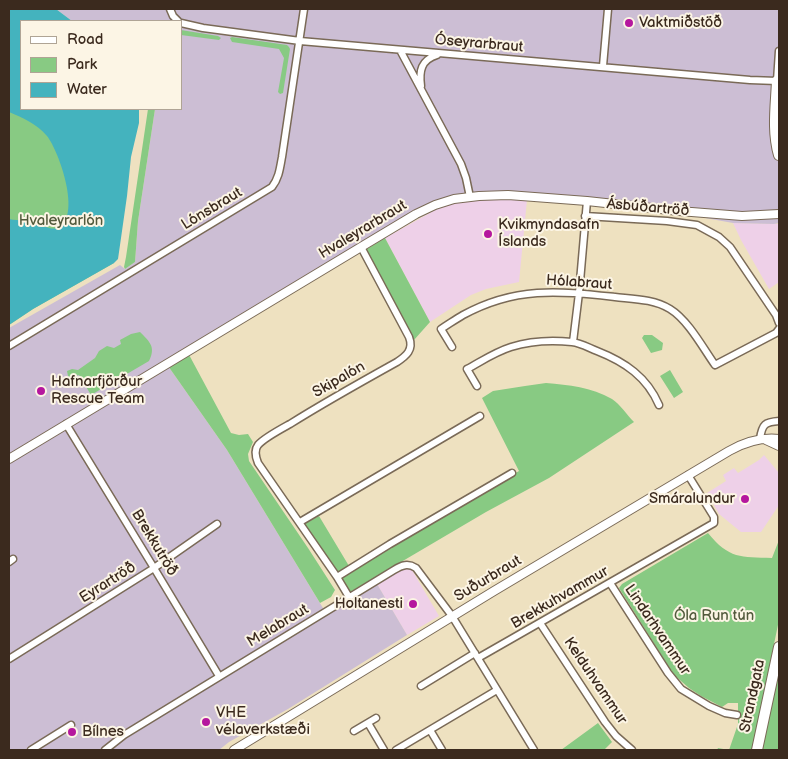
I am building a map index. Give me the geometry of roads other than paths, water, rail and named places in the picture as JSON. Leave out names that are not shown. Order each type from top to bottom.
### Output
[{"type":"main road","points":[[777,81],[778,96],[775,126],[779,155]]},
{"type":"main road","name":"Strandgata","points":[[757,750],[779,647]]},
{"type":"street","points":[[170,9],[177,20]]},
{"type":"street","name":"Lónsbraut","points":[[9,346],[272,188],[276,182],[282,156],[304,9]]},
{"type":"street","points":[[603,66],[608,9]]},
{"type":"street","name":"Óseyrarbraut","points":[[182,23],[188,26],[300,41],[777,81]]},
{"type":"street","points":[[400,50],[464,170],[470,196]]},
{"type":"street","points":[[777,81],[779,51]]},
{"type":"street","points":[[421,90],[420,74],[424,64],[434,56],[444,54]]},
{"type":"street","name":"Hvaleyrarbraut","points":[[9,460],[361,247],[422,211],[446,201],[470,196],[508,195],[742,216],[779,214]]},
{"type":"street","points":[[573,342],[587,201]]},
{"type":"street","name":"Ásbúðartröð","points":[[586,216],[678,222],[697,226],[712,232],[730,247],[776,315],[779,323]]},
{"type":"street","name":"Skipalón","points":[[349,597],[300,522],[258,463],[256,448],[258,444],[294,421],[397,362],[406,356],[410,350],[411,343],[409,337],[361,247]]},
{"type":"street","name":"Hólabraut","points":[[452,347],[441,329],[458,318],[506,298],[545,292],[579,293],[657,302],[676,313],[685,322],[715,365],[776,334],[779,329]]},
{"type":"street","points":[[477,386],[467,369],[497,352],[514,346],[532,343],[573,342],[612,357],[635,372],[650,387],[658,405]]},
{"type":"street","points":[[300,522],[480,416]]},
{"type":"street","points":[[779,421],[765,424],[761,429],[762,439],[779,446]]},
{"type":"street","name":"Brekkutröð","points":[[66,424],[219,676]]},
{"type":"street","name":"Suðurbraut","points":[[234,750],[452,616],[740,445],[762,439],[779,439]]},
{"type":"street","points":[[337,577],[512,473]]},
{"type":"street","name":"Brekkuhvammur","points":[[421,686],[540,623],[714,523],[714,517],[688,475]]},
{"type":"street","name":"Eyrartröð","points":[[9,659],[154,568],[217,524]]},
{"type":"street","name":"Melabraut","points":[[105,750],[124,735],[400,566],[416,568],[452,616]]},
{"type":"street","name":"Lindarhvammur","points":[[610,583],[668,673],[681,689],[709,706],[737,715]]},
{"type":"street","points":[[452,616],[534,750]]},
{"type":"street","name":"Kelduhvammur","points":[[540,623],[605,722],[616,736],[632,750]]},
{"type":"street","points":[[396,750],[497,690]]},
{"type":"street","points":[[354,731],[376,718]]},
{"type":"street","points":[[368,723],[384,750]]},
{"type":"street","points":[[31,750],[71,725]]},
{"type":"street","points":[[430,730],[442,750]]},
{"type":"water","name":"Hvaleyrarlón","points":[[9,9],[56,9],[71,20],[20,20],[20,110],[139,110],[139,123],[131,157],[118,259],[9,325],[9,219],[57,228],[65,222],[68,212],[68,198],[62,169],[47,136],[25,119],[9,112]]},
{"type":"place","name":"Vaktmiðstöð","points":[[629,23]]},
{"type":"place","name":"Kvikmyndasafn Íslands","points":[[488,234]]},
{"type":"place","name":"Hafnarfjörður Rescue Team","points":[[41,391]]},
{"type":"place","name":"Smáralundur","points":[[745,499]]},
{"type":"place","name":"Holtanesti","points":[[413,604]]},
{"type":"place","name":"VHE vélaverkstæði","points":[[206,722]]},
{"type":"place","name":"Bílnes","points":[[72,732]]},
{"type":"park label","name":"Óla Run tún","points":[[714,616]]}]
